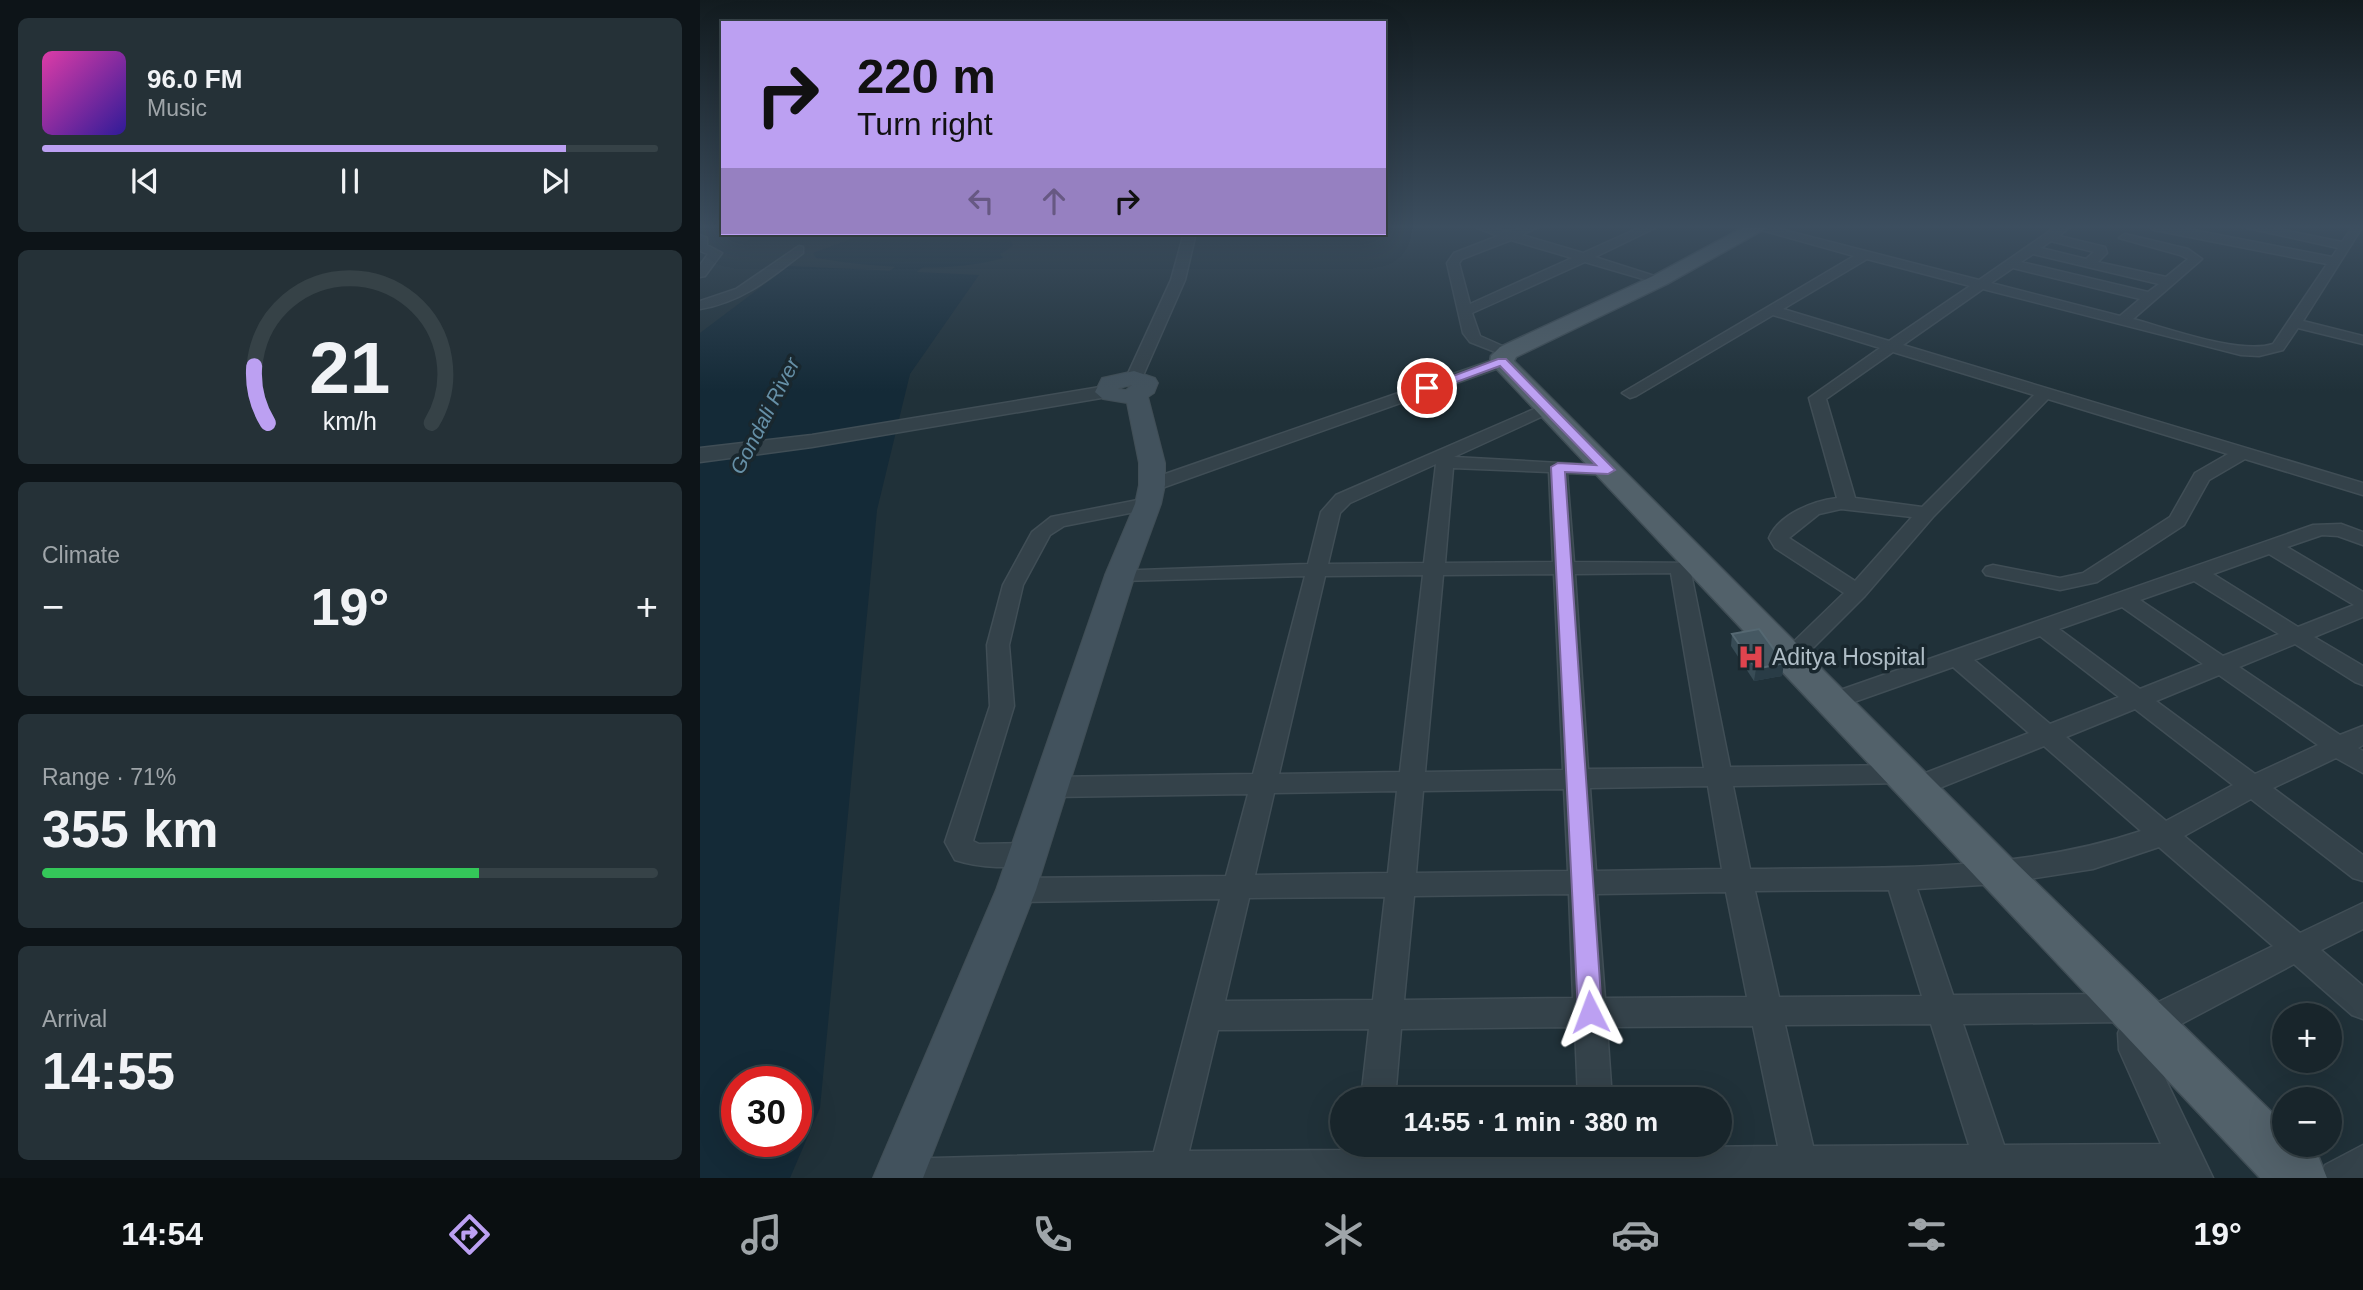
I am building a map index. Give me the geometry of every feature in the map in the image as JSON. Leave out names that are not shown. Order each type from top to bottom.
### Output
[{"type":"main road","points":[[1656,281],[1505,357],[1692,567],[1791,657],[1997,873],[2299,1178]]},
{"type":"main road","points":[[898,1178],[1016,890],[1120,575],[1150,495],[1152,463],[1135,386],[1114,396],[1105,392]]},
{"type":"street","points":[[700,305],[719,303],[735,296],[756,281]]},
{"type":"street","points":[[1135,386],[1178,281]]},
{"type":"street","points":[[1459,281],[1470,333],[1475,339],[1505,357]]},
{"type":"street","points":[[1465,311],[1531,281]]},
{"type":"street","points":[[1630,393],[1821,281]]},
{"type":"street","points":[[1965,281],[2251,351],[2267,351],[2278,347],[2322,281]]},
{"type":"street","points":[[1848,505],[1817,398],[1986,281]]},
{"type":"street","points":[[2084,281],[2151,297]]},
{"type":"street","points":[[2164,281],[2169,282]]},
{"type":"street","points":[[2122,321],[2169,282]]},
{"type":"street","points":[[1771,310],[2363,489]]},
{"type":"street","points":[[2294,323],[2363,340]]},
{"type":"street","points":[[1028,854],[979,855],[965,852],[959,842],[1002,706],[1004,695],[998,645],[1013,585],[1042,532],[1058,522],[1150,495],[1505,357]]},
{"type":"street","points":[[700,456],[813,441],[1105,392]]},
{"type":"street","points":[[1791,657],[1857,592],[1926,513],[2044,394]]},
{"type":"street","points":[[1166,1174],[1331,512],[1335,505],[1446,458],[1548,408]]},
{"type":"street","points":[[1993,571],[2060,584],[2100,574],[2177,521],[2201,477],[2241,454]]},
{"type":"street","points":[[1446,458],[1608,470]]},
{"type":"street","points":[[1379,1087],[1432,569],[1446,458]]},
{"type":"street","points":[[1558,467],[1594,1087]]},
{"type":"street","points":[[1857,592],[1782,544],[1779,538],[1781,533],[1815,508],[1848,505],[1926,513]]},
{"type":"street","points":[[1834,701],[2320,529],[2341,530],[2363,539]]},
{"type":"street","points":[[2270,546],[2363,601]]},
{"type":"street","points":[[1120,575],[1317,570],[1692,567],[1718,777],[1801,1172]]},
{"type":"street","points":[[2194,572],[2363,677]]},
{"type":"street","points":[[2122,597],[2363,764]]},
{"type":"street","points":[[1050,788],[1718,777],[1910,781],[2049,736],[2363,609]]},
{"type":"street","points":[[2041,626],[2363,870]]},
{"type":"street","points":[[1956,656],[2363,1005]]},
{"type":"street","points":[[1016,890],[1738,881],[1997,873],[2093,858],[2164,834],[2253,786],[2363,735]]},
{"type":"street","points":[[1899,878],[1996,1171]]},
{"type":"street","points":[[1207,1016],[1942,1010],[2137,1016],[2296,950],[2363,915]]},
{"type":"street","points":[[898,1178],[1166,1174],[1371,1163],[1598,1163],[1801,1172],[2191,1170],[2135,1050],[2137,1016]]},
{"type":"street","points":[[2338,1178],[2363,1163]]},
{"type":"water","points":[[769,281],[975,281],[910,374],[877,510],[820,1108],[812,1127],[812,1066],[721,1066],[721,1157],[799,1157],[790,1178],[700,1178],[700,333]]},
{"type":"building","points":[[1759,629],[1784,663],[1756,669],[1732,634]]},
{"type":"waterway","name":"Gondali River","points":[[862,303],[891,281]]},
{"type":"place","name":"Aditya Hospital","points":[[1751,657]]},
{"type":"route","points":[[1427,388],[1502,362],[1608,470],[1558,467],[1590,1012]]}]
